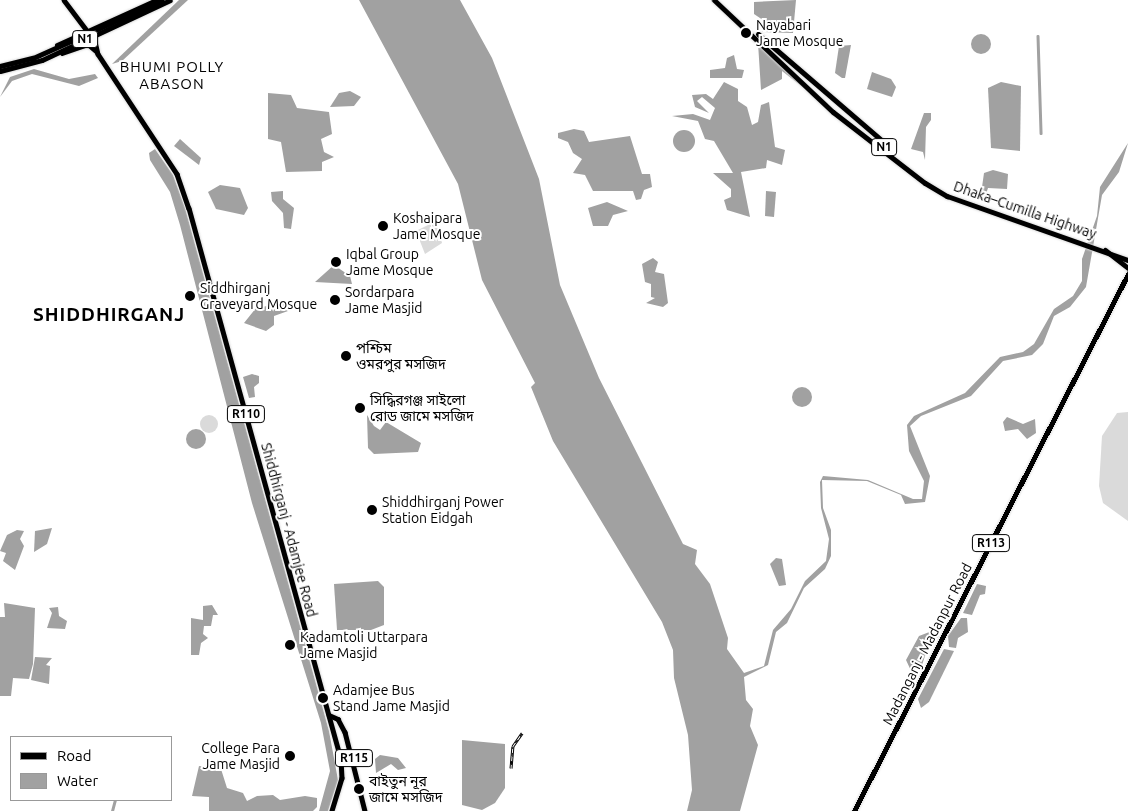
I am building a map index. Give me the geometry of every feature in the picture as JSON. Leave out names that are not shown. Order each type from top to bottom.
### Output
[{"type":"highway","points":[[0,68],[25,59],[156,0]]},
{"type":"highway","name":"N1","points":[[0,68],[33,58],[162,0]]},
{"type":"highway","name":"N1","points":[[0,68],[49,55],[166,0]]},
{"type":"highway","points":[[0,68],[42,60],[85,41],[94,40],[170,0]]},
{"type":"highway","name":"Dhaka–Cumilla Highway","points":[[714,0],[823,102],[947,196],[1093,244],[1128,259]]},
{"type":"highway","name":"Dhaka–Cumilla Highway","points":[[719,0],[940,189],[1084,241]]},
{"type":"highway","points":[[811,91],[816,89],[816,83]]},
{"type":"highway","points":[[823,102],[823,96],[829,94]]},
{"type":"highway","name":"Dhaka–Cumilla Highway","points":[[1093,244],[1128,259]]},
{"type":"highway","points":[[1104,248],[1128,268]]},
{"type":"main road","points":[[64,0],[85,31]]},
{"type":"main road","name":"Shiddhirganj - Adamjee Road","points":[[94,40],[98,54],[180,180],[328,715],[342,775],[332,811]]},
{"type":"main road","points":[[42,60],[86,45],[98,54]]},
{"type":"main road","name":"Madanganj - Madanpur Road","points":[[854,811],[1128,274]]},
{"type":"main road","name":"R115","points":[[328,715],[338,718],[345,732],[365,811]]},
{"type":"shaded area","points":[[436,221],[442,243],[425,254],[416,231]]},
{"type":"shaded area","points":[[1128,412],[1128,521],[1103,503],[1099,486],[1102,436],[1117,413]]},
{"type":"shaded area","points":[[205,415],[213,415],[218,420],[216,431],[205,433],[200,428],[200,420]]},
{"type":"water","points":[[179,0],[188,0],[122,61],[112,64]]},
{"type":"water","points":[[359,0],[460,0],[492,58],[539,179],[560,285],[599,378],[683,544],[697,550],[695,564],[710,584],[728,638],[727,649],[744,673],[764,666],[773,630],[791,609],[805,581],[826,561],[829,539],[821,508],[820,482],[823,476],[868,480],[913,499],[922,499],[924,481],[909,451],[907,425],[914,416],[965,393],[1000,357],[1023,352],[1034,344],[1054,309],[1073,296],[1082,281],[1082,259],[1097,216],[1100,187],[1128,143],[1119,172],[1102,195],[1086,287],[1070,307],[1054,316],[1043,344],[1032,355],[1003,361],[971,396],[921,416],[910,426],[930,476],[925,502],[905,504],[901,495],[867,481],[822,480],[823,508],[831,530],[831,556],[825,569],[804,588],[787,623],[776,632],[768,665],[744,677],[746,700],[753,709],[750,726],[758,745],[740,811],[687,811],[692,790],[688,735],[674,678],[673,650],[662,622],[553,441],[531,387],[535,383],[482,280],[458,184]]},
{"type":"water","points":[[796,0],[793,33],[762,32],[766,22],[754,14],[754,2]]},
{"type":"water","points":[[977,34],[985,34],[991,40],[991,48],[985,54],[977,54],[971,48],[971,40]]},
{"type":"water","points":[[758,43],[809,92],[782,71],[782,79],[761,90]]},
{"type":"water","points":[[851,45],[845,78],[842,78],[835,73],[839,46]]},
{"type":"water","points":[[734,55],[737,69],[744,70],[742,78],[710,78],[710,70],[725,68],[727,58]]},
{"type":"water","points":[[34,69],[69,79],[95,74],[98,78],[79,86],[32,74],[12,81],[0,97],[10,77]]},
{"type":"water","points":[[872,72],[891,79],[896,87],[892,97],[867,89]]},
{"type":"water","points":[[724,82],[738,89],[738,101],[747,107],[752,125],[758,122],[761,105],[769,102],[775,147],[785,150],[782,165],[767,160],[766,168],[741,172],[750,217],[727,210],[724,200],[731,197],[731,189],[713,173],[733,173],[714,141],[705,139],[698,121],[672,116],[693,114],[710,120],[715,108],[702,97],[697,101],[709,113],[695,107],[692,95],[706,94],[713,99]]},
{"type":"water","points":[[1001,82],[1021,86],[1020,151],[991,148],[988,88]]},
{"type":"water","points":[[350,91],[361,97],[354,106],[330,107],[339,93]]},
{"type":"water","points":[[268,93],[291,95],[297,108],[329,112],[332,134],[321,139],[324,152],[334,157],[322,162],[322,171],[286,172],[281,142],[268,139]]},
{"type":"water","points":[[924,113],[931,113],[931,120],[926,127],[925,160],[923,152],[911,149]]},
{"type":"water","points":[[574,129],[584,131],[589,142],[630,136],[642,174],[650,174],[652,187],[644,190],[641,199],[636,200],[633,191],[593,191],[585,175],[573,173],[582,159],[573,153],[568,142],[558,138],[558,133]]},
{"type":"water","points":[[684,130],[692,133],[695,141],[692,149],[684,152],[676,149],[673,141],[676,133]]},
{"type":"water","points":[[180,139],[201,158],[199,165],[174,146]]},
{"type":"water","points":[[155,149],[173,175],[185,208],[329,731],[338,780],[328,811],[319,811],[330,771],[321,723],[252,503],[170,192],[150,160],[149,153]]},
{"type":"water","points":[[993,170],[1008,174],[1007,189],[988,188],[986,194],[981,194],[984,173]]},
{"type":"water","points":[[220,185],[240,188],[248,208],[244,215],[216,209],[208,192]]},
{"type":"water","points":[[283,191],[283,199],[294,208],[291,229],[284,228],[283,213],[272,201],[271,192]]},
{"type":"water","points":[[766,191],[776,192],[774,217],[765,216]]},
{"type":"water","points":[[607,202],[628,211],[613,215],[608,226],[593,226],[588,208]]},
{"type":"water","points":[[653,258],[658,262],[655,272],[664,274],[668,303],[663,307],[646,303],[655,298],[651,297],[651,284],[645,282],[642,264]]},
{"type":"water","points":[[334,265],[350,276],[352,284],[315,282]]},
{"type":"water","points":[[284,303],[288,311],[274,316],[274,325],[266,331],[244,323],[256,308]]},
{"type":"water","points":[[252,374],[259,376],[259,383],[254,387],[255,397],[249,398],[243,377]]},
{"type":"water","points":[[802,387],[809,390],[812,397],[809,404],[802,407],[795,404],[792,397],[795,390]]},
{"type":"water","points":[[367,415],[374,426],[380,430],[386,422],[421,443],[418,452],[374,454],[368,448]]},
{"type":"water","points":[[1007,417],[1023,424],[1035,419],[1036,433],[1027,439],[1018,429],[1005,431],[1003,422]]},
{"type":"water","points":[[196,429],[203,432],[206,439],[203,446],[196,449],[189,446],[186,439],[189,432]]},
{"type":"water","points":[[52,528],[47,544],[34,552],[35,531]]},
{"type":"water","points":[[17,530],[24,531],[20,539],[24,546],[15,570],[3,561],[6,553],[0,551],[7,535]]},
{"type":"water","points":[[776,558],[782,559],[786,585],[779,586],[770,564]]},
{"type":"water","points":[[378,581],[384,587],[384,625],[371,630],[337,630],[334,584]]},
{"type":"water","points":[[977,584],[986,586],[985,594],[980,595],[972,615],[963,613]]},
{"type":"water","points":[[4,603],[35,608],[33,664],[29,679],[13,678],[11,696],[0,696],[0,617],[5,617]]},
{"type":"water","points":[[212,605],[218,615],[213,615],[211,626],[204,626],[203,634],[208,638],[201,643],[199,655],[191,655],[191,618],[203,620],[203,606]]},
{"type":"water","points":[[58,607],[59,616],[67,621],[65,629],[47,628],[52,613],[49,608]]},
{"type":"water","points":[[961,618],[967,618],[968,632],[958,638],[956,648],[949,647],[948,636]]},
{"type":"water","points":[[932,631],[939,636],[928,647],[919,674],[913,675],[906,660],[919,636]]},
{"type":"water","points":[[944,649],[954,651],[929,702],[921,708],[918,699]]},
{"type":"water","points":[[35,657],[52,658],[46,665],[50,666],[49,684],[31,680]]},
{"type":"water","points":[[462,740],[505,744],[505,788],[495,803],[482,810],[462,805]]},
{"type":"water","points":[[380,755],[398,758],[406,768],[398,770],[391,764],[376,773],[375,759]]},
{"type":"water","points":[[199,766],[221,769],[227,788],[243,793],[247,801],[257,796],[273,795],[280,800],[305,796],[317,798],[317,807],[313,811],[209,811],[209,797],[192,796]]},
{"type":"waterway","points":[[1038,36],[1041,133]]},
{"type":"waterway","points":[[112,811],[115,801]]},
{"type":"railway","points":[[511,768],[513,746],[522,733]]},
{"type":"place","name":"Nayabari Jame Mosque","points":[[746,33]]},
{"type":"place","name":"Koshaipara Jame Mosque","points":[[383,226]]},
{"type":"place","name":"Iqbal Group Jame Mosque","points":[[336,262]]},
{"type":"place","name":"Siddhirganj Graveyard Mosque","points":[[190,296]]},
{"type":"place","name":"Sordarpara Jame Masjid","points":[[335,300]]},
{"type":"place","name":"পশ্চিম ওমরপুর মসজিদ","points":[[346,356]]},
{"type":"place","name":"সিদ্ধিরগঞ্জ সাইলো রোড জামে মসজিদ","points":[[360,408]]},
{"type":"place","name":"Shiddhirganj Power Station Eidgah","points":[[372,510]]},
{"type":"place","name":"Kadamtoli Uttarpara Jame Masjid","points":[[290,645]]},
{"type":"place","name":"Adamjee Bus Stand Jame Masjid","points":[[323,698]]},
{"type":"place","name":"College Para Jame Masjid","points":[[290,756]]},
{"type":"place","name":"বাইতুন নূর জামে মসজিদ","points":[[359,789]]},
{"type":"district","name":"BHUMI POLLY ABASON","points":[[172,74]]},
{"type":"district","name":"SHIDDHIRGANJ","points":[[109,315]]}]
